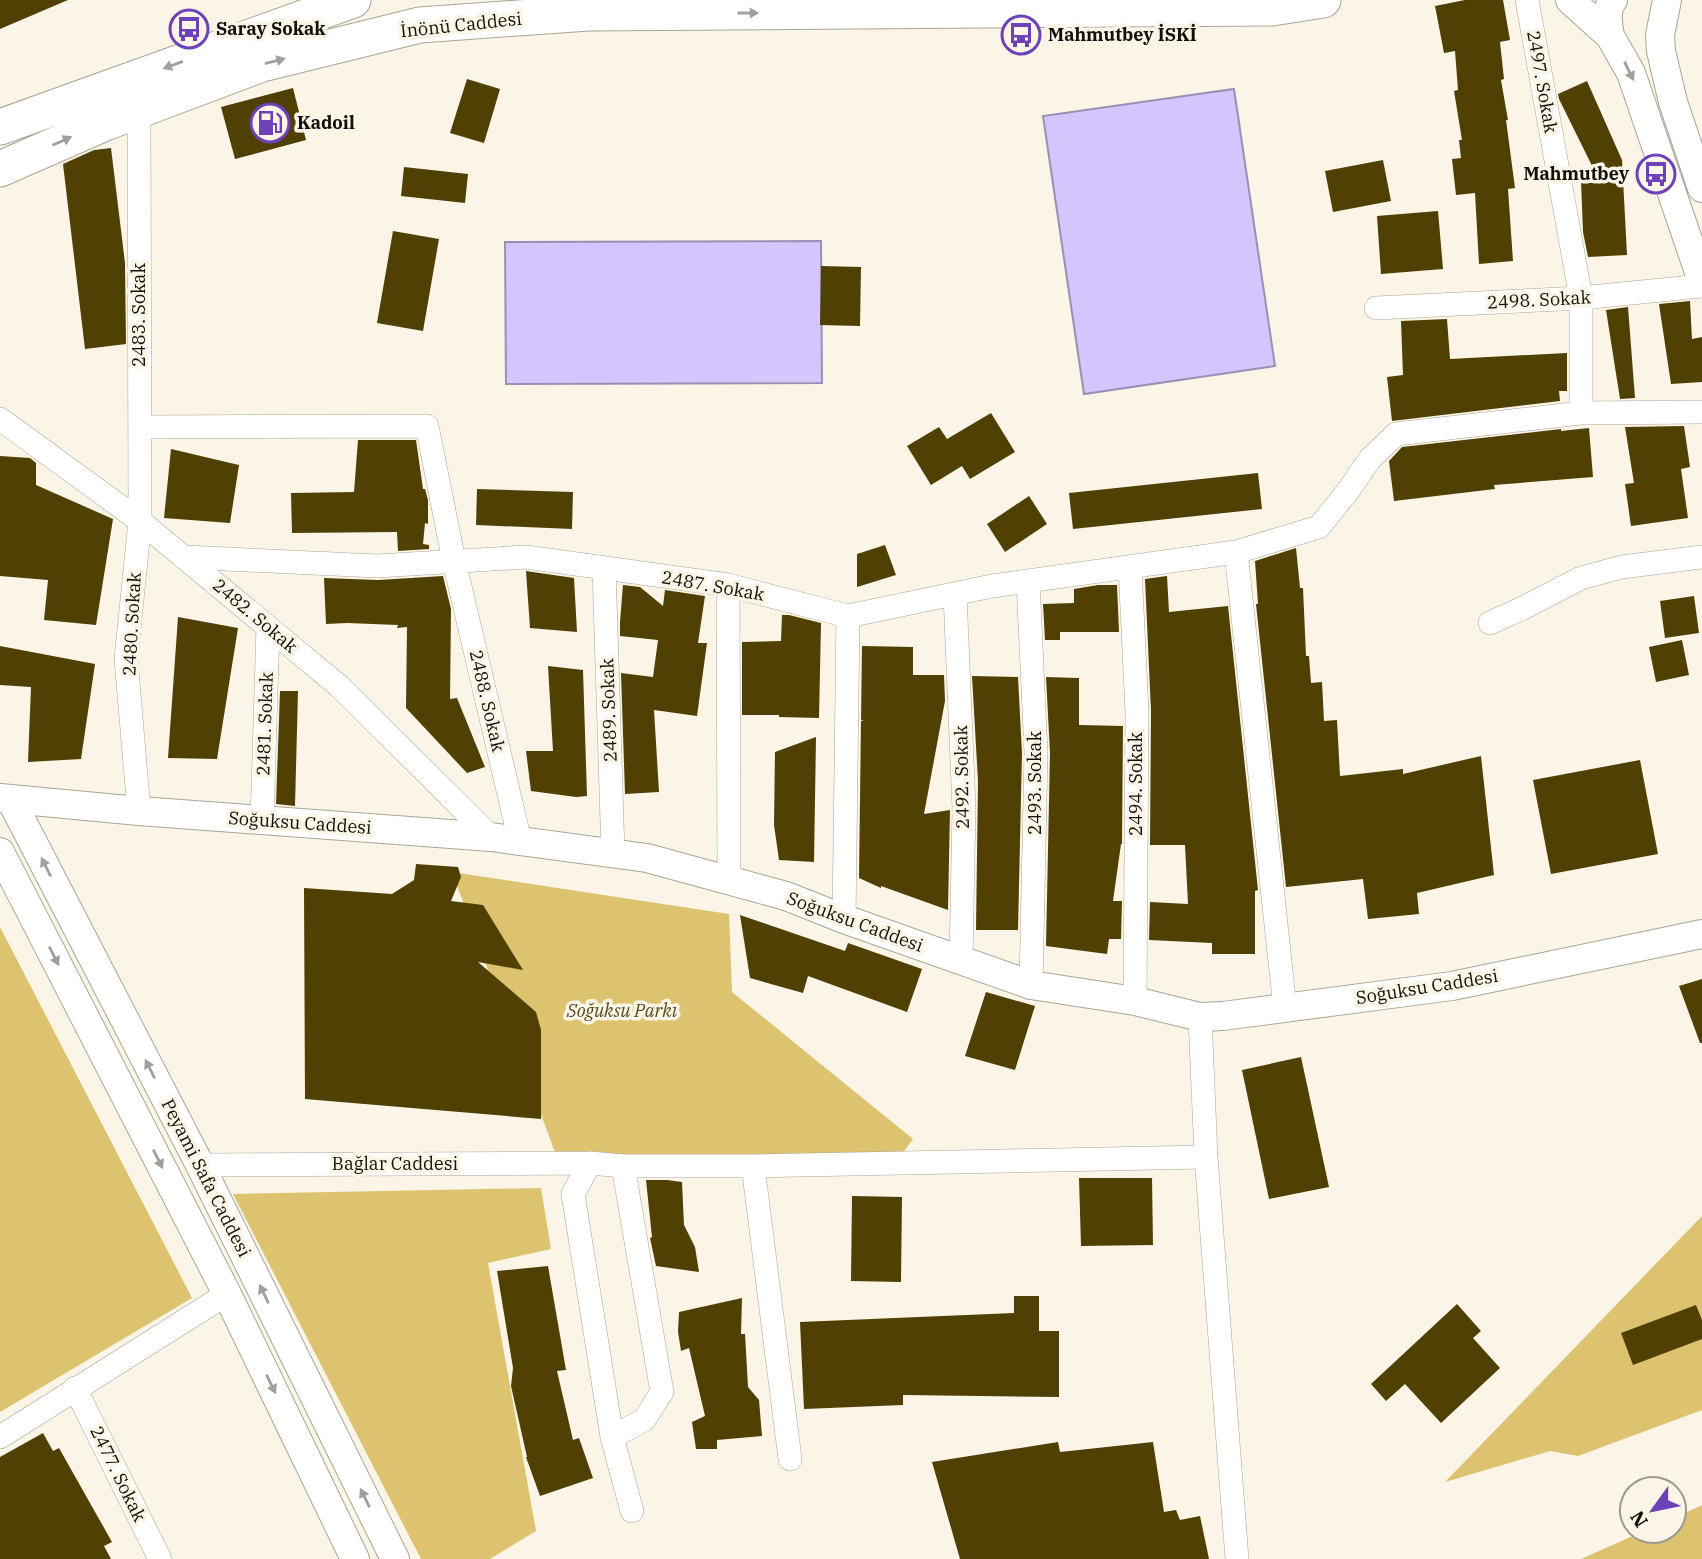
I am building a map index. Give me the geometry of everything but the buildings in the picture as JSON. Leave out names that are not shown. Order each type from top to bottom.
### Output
[{"type":"main road","points":[[0,127],[353,0]]},
{"type":"main road","points":[[535,17],[564,9],[573,0]]},
{"type":"main road","name":"İnönü Caddesi","points":[[0,169],[139,109],[262,64],[420,26],[667,7],[1272,8],[1323,0]]},
{"type":"street","name":"2497. Sokak","points":[[1527,0],[1581,298],[1581,413]]},
{"type":"street","points":[[1570,0],[1609,36],[1631,73],[1702,281]]},
{"type":"street","points":[[1609,36],[1607,20],[1609,5],[1613,0]]},
{"type":"street","points":[[1651,0],[1659,19],[1661,51],[1674,102],[1702,188]]},
{"type":"street","points":[[1660,35],[1667,0]]},
{"type":"street","name":"2483. Sokak","points":[[139,109],[140,521]]},
{"type":"street","name":"2498. Sokak","points":[[1376,307],[1581,298],[1702,286]]},
{"type":"street","name":"2487. Sokak","points":[[183,557],[377,566],[526,556],[728,585],[848,616],[992,586],[1236,552],[1318,527],[1370,459],[1396,434],[1581,413],[1702,412]]},
{"type":"street","name":"2482. Sokak","points":[[0,419],[140,521],[339,686],[491,837]]},
{"type":"street","name":"2488. Sokak","points":[[140,426],[427,426],[454,561],[520,841]]},
{"type":"street","name":"2480. Sokak","points":[[139,811],[126,659],[140,521]]},
{"type":"street","points":[[1236,552],[1285,1008]]},
{"type":"street","points":[[1490,623],[1581,578],[1622,567],[1702,557]]},
{"type":"street","name":"2494. Sokak","points":[[1130,567],[1137,712],[1135,1001]]},
{"type":"street","name":"2489. Sokak","points":[[604,568],[613,853]]},
{"type":"street","name":"2493. Sokak","points":[[1028,581],[1036,753],[1031,985]]},
{"type":"street","points":[[728,585],[729,880]]},
{"type":"street","name":"2492. Sokak","points":[[955,594],[964,808],[961,961]]},
{"type":"street","points":[[844,919],[848,616]]},
{"type":"street","name":"2481. Sokak","points":[[262,820],[268,627]]},
{"type":"street","name":"Soğuksu Caddesi","points":[[6,799],[491,837],[647,858],[786,896],[1031,985],[1135,1001],[1200,1017],[1452,986],[1702,934]]},
{"type":"street","name":"Peyami Safa Caddesi","points":[[6,799],[200,1165],[395,1559]]},
{"type":"street","name":"Peyami Safa Caddesi","points":[[0,852],[227,1294],[355,1559]]},
{"type":"street","points":[[1200,1017],[1206,1157],[1237,1559]]},
{"type":"street","name":"Bağlar Caddesi","points":[[200,1165],[590,1163],[623,1166],[753,1166],[1206,1157]]},
{"type":"street","points":[[590,1163],[573,1194],[612,1437],[632,1511]]},
{"type":"street","points":[[612,1437],[644,1420],[662,1392],[623,1166]]},
{"type":"street","points":[[753,1166],[790,1459]]},
{"type":"street","points":[[0,1437],[227,1294]]},
{"type":"street","name":"2477. Sokak","points":[[75,1388],[160,1559]]},
{"type":"green space","name":"Soğuksu Parkı","points":[[452,872],[729,914],[732,992],[913,1139],[902,1154],[556,1155]]},
{"type":"green space","points":[[0,927],[192,1298],[0,1412]]},
{"type":"green space","points":[[541,1188],[551,1249],[488,1263],[536,1531],[490,1559],[421,1559],[233,1194]]},
{"type":"green space","points":[[1702,1216],[1702,1410],[1578,1456],[1550,1451],[1445,1482]]},
{"type":"green space","points":[[1702,1505],[1702,1559],[1581,1559],[1618,1543],[1618,1545],[1688,1545],[1688,1512]]},
{"type":"shaded area","points":[[1234,89],[1275,366],[1084,394],[1043,116]]},
{"type":"shaded area","points":[[821,241],[822,383],[506,384],[505,242]]},
{"type":"place","name":"Saray Sokak","points":[[189,29]]},
{"type":"place","name":"Mahmutbey İSKİ","points":[[1021,35]]},
{"type":"place","name":"Kadoil","points":[[270,123]]},
{"type":"place","name":"Mahmutbey","points":[[1656,174]]}]
